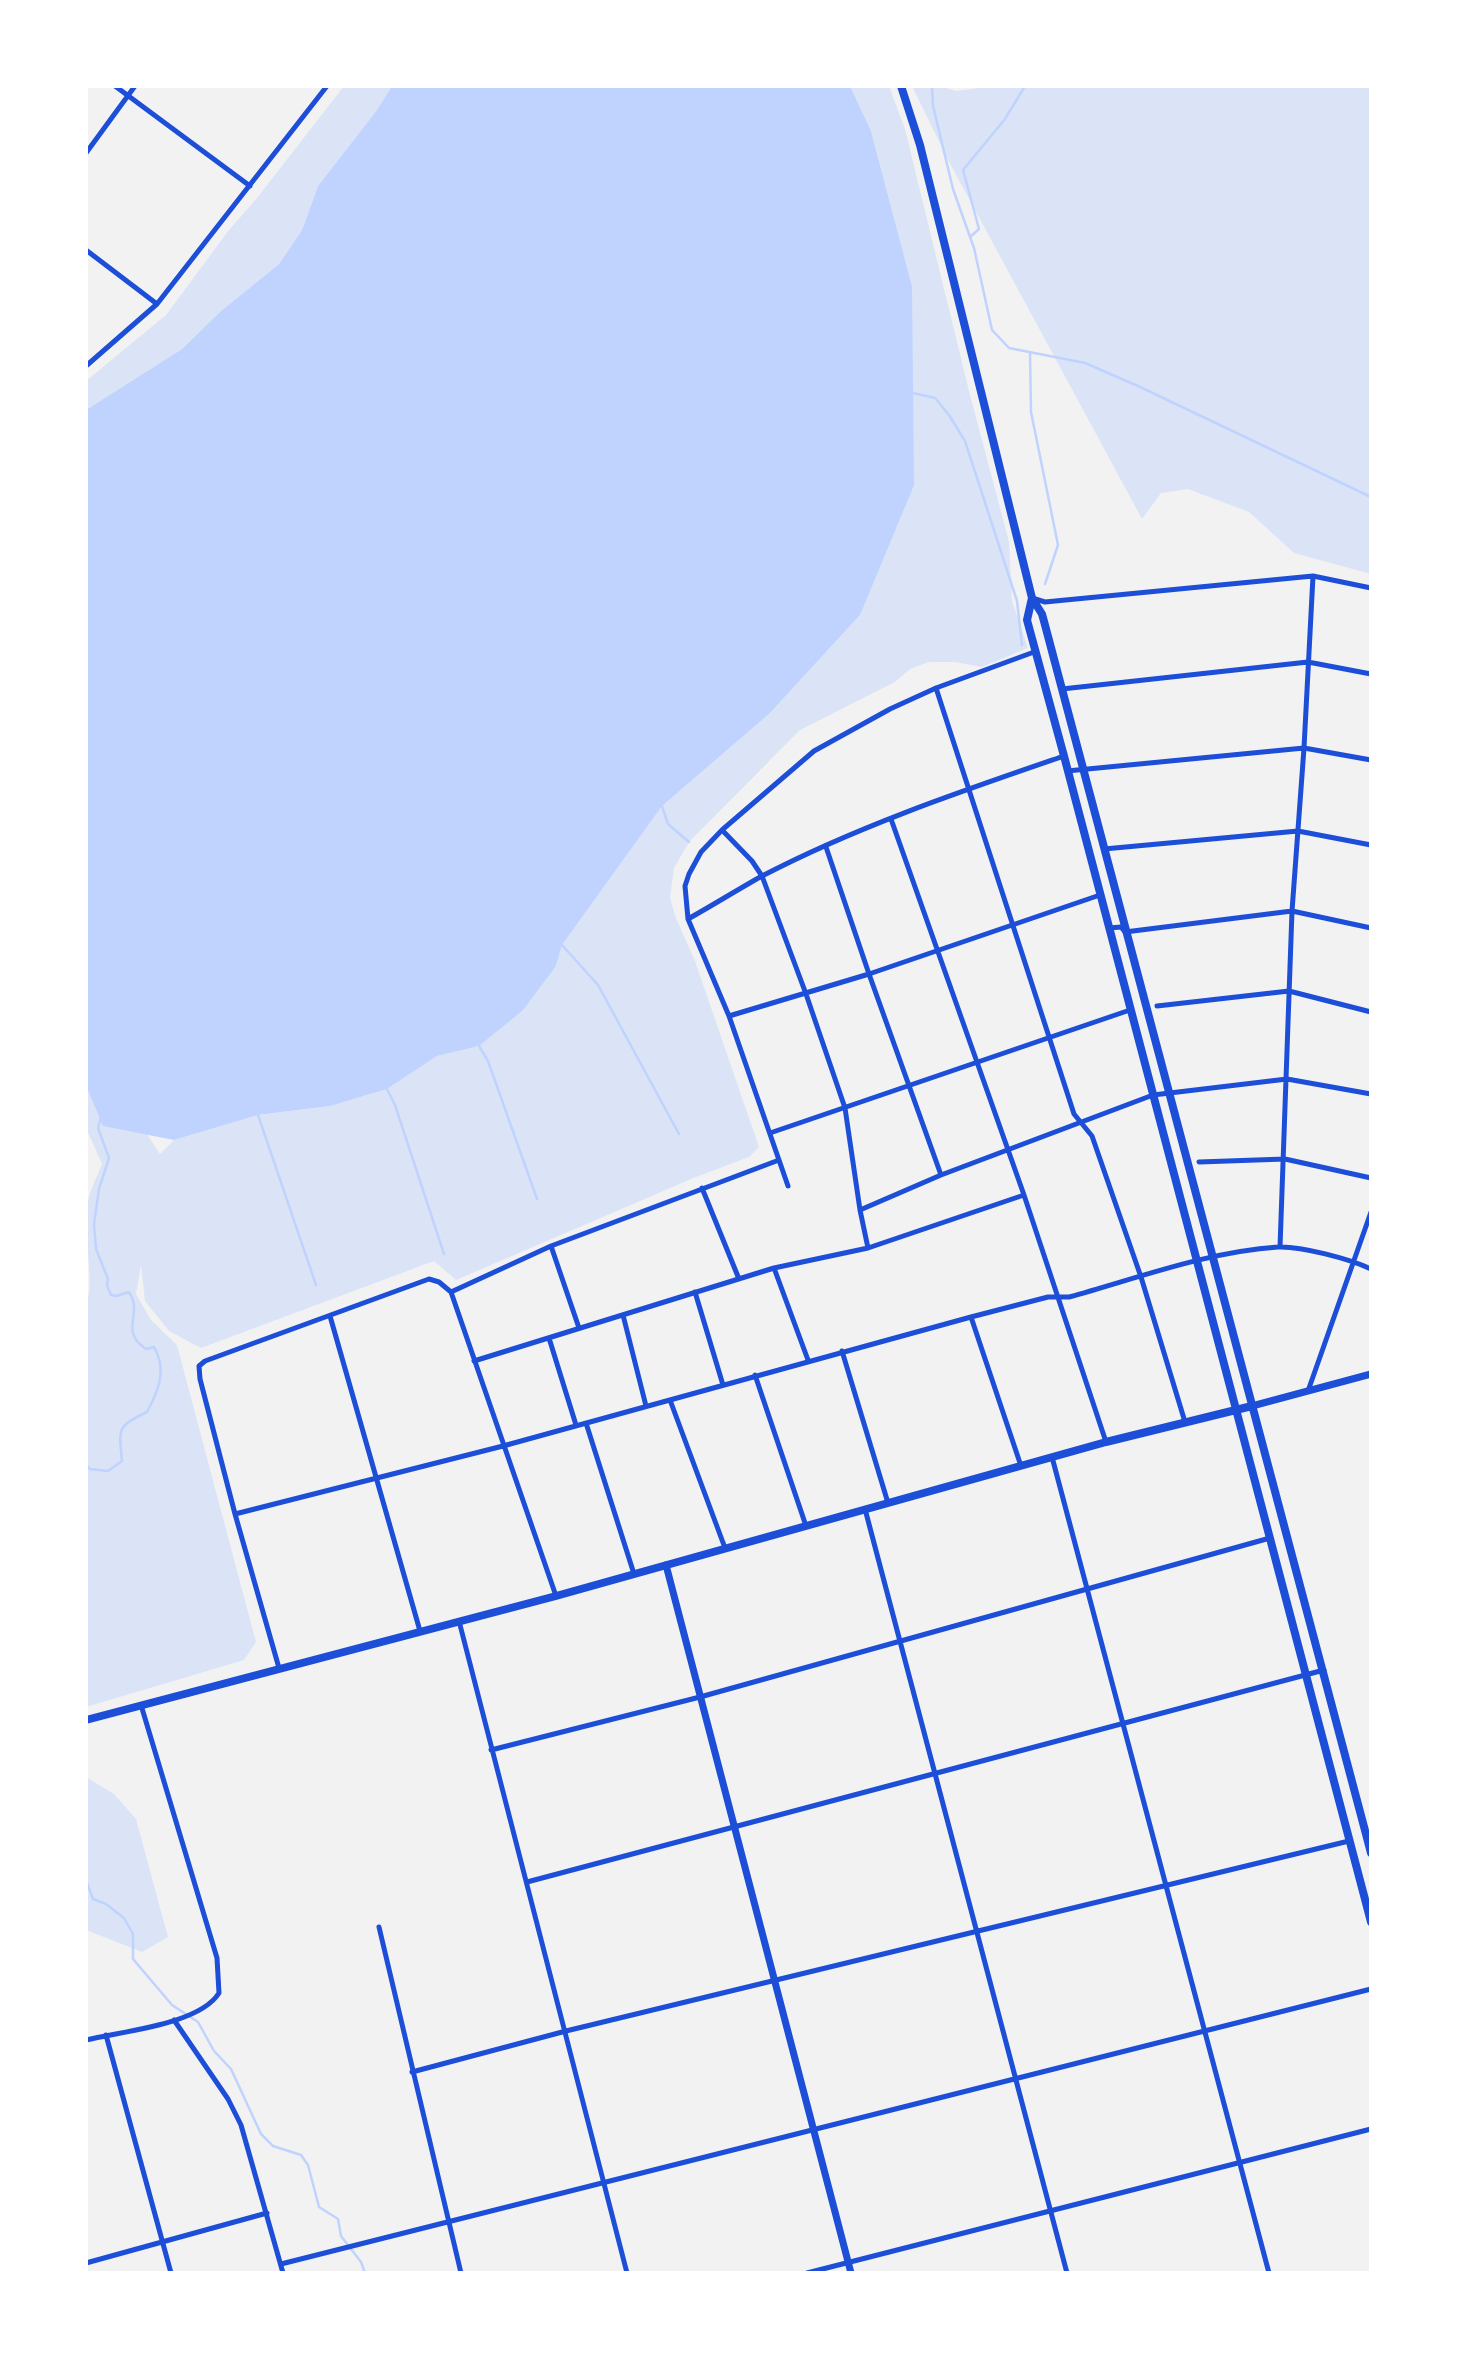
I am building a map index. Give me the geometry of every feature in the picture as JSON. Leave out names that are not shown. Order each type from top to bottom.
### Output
[{"type":"main road","points":[[901,86],[920,145],[1032,598],[1042,614],[1371,1853]]},
{"type":"main road","points":[[1032,598],[1027,620],[1034,652],[1068,771],[1371,1922]]},
{"type":"main road","points":[[86,1720],[634,1574],[1106,1442],[1371,1374]]},
{"type":"main road","points":[[666,1565],[850,2273]]},
{"type":"street","points":[[116,86],[250,186]]},
{"type":"street","points":[[86,153],[135,86]]},
{"type":"street","points":[[86,366],[157,304],[327,86]]},
{"type":"street","points":[[86,250],[157,304]]},
{"type":"street","points":[[1032,598],[1045,602],[1313,576],[1371,588]]},
{"type":"street","points":[[1280,1247],[1292,911],[1313,576]]},
{"type":"street","points":[[788,1186],[729,1016],[688,919],[685,886],[689,874],[701,852],[722,830],[814,751],[890,709],[936,688],[1034,652]]},
{"type":"street","points":[[1061,689],[1308,662],[1371,674]]},
{"type":"street","points":[[936,688],[1074,1114],[1092,1136],[1141,1277],[1185,1422]]},
{"type":"street","points":[[1068,771],[1304,748],[1371,761]]},
{"type":"street","points":[[688,919],[762,876],[826,846],[968,789],[1064,756]]},
{"type":"street","points":[[891,819],[1024,1195],[1106,1442]]},
{"type":"street","points":[[722,830],[752,861],[762,876],[806,994],[845,1108],[868,1248]]},
{"type":"street","points":[[1104,849],[1298,831],[1371,845]]},
{"type":"street","points":[[826,846],[941,1175]]},
{"type":"street","points":[[729,1016],[869,974],[1100,895]]},
{"type":"street","points":[[1109,928],[1121,927],[1125,932],[1292,911],[1371,928]]},
{"type":"street","points":[[1157,1006],[1289,991],[1371,1012]]},
{"type":"street","points":[[770,1133],[1130,1010]]},
{"type":"street","points":[[860,1210],[941,1175],[1153,1095],[1287,1079],[1371,1094]]},
{"type":"street","points":[[1199,1162],[1285,1159],[1371,1178]]},
{"type":"street","points":[[451,1292],[551,1246],[779,1160]]},
{"type":"street","points":[[702,1188],[739,1279]]},
{"type":"street","points":[[474,1361],[774,1268],[868,1248],[1024,1195]]},
{"type":"street","points":[[1308,1391],[1371,1212]]},
{"type":"street","points":[[551,1246],[579,1328]]},
{"type":"street","points":[[235,1514],[503,1446],[971,1317],[1048,1297],[1069,1297],[1213,1256],[1280,1247],[1355,1262],[1371,1269]]},
{"type":"street","points":[[774,1268],[808,1360]]},
{"type":"street","points":[[279,1668],[235,1514],[200,1379],[200,1366],[205,1361],[429,1279],[439,1282],[451,1292],[556,1595]]},
{"type":"street","points":[[695,1293],[723,1385]]},
{"type":"street","points":[[622,1315],[646,1406]]},
{"type":"street","points":[[330,1316],[420,1631]]},
{"type":"street","points":[[971,1317],[1021,1466]]},
{"type":"street","points":[[548,1338],[576,1425]]},
{"type":"street","points":[[842,1351],[888,1503]]},
{"type":"street","points":[[755,1375],[806,1526]]},
{"type":"street","points":[[670,1400],[725,1548]]},
{"type":"street","points":[[586,1423],[634,1574]]},
{"type":"street","points":[[1052,1457],[1269,2273]]},
{"type":"street","points":[[865,1509],[1067,2273]]},
{"type":"street","points":[[491,1750],[700,1697],[1270,1538]]},
{"type":"street","points":[[459,1621],[627,2273]]},
{"type":"street","points":[[527,1882],[1324,1670]]},
{"type":"street","points":[[86,2040],[191,2014],[208,2005],[219,1993],[217,1958],[141,1705]]},
{"type":"street","points":[[412,2072],[566,2031],[1349,1841]]},
{"type":"street","points":[[379,1927],[461,2273]]},
{"type":"street","points":[[281,2264],[1371,1989]]},
{"type":"street","points":[[174,2020],[241,2125],[283,2273]]},
{"type":"street","points":[[106,2035],[171,2273]]},
{"type":"street","points":[[807,2273],[1371,2129]]},
{"type":"street","points":[[86,2263],[267,2213]]},
{"type":"shaded area","points":[[344,86],[392,86],[377,110],[318,186],[302,230],[279,264],[221,311],[182,349],[86,410],[86,381],[166,315],[229,230]]},
{"type":"shaded area","points":[[850,86],[889,86],[905,129],[1009,542],[1012,601],[1028,648],[982,667],[955,662],[929,662],[910,669],[895,682],[800,730],[689,842],[674,868],[670,898],[676,918],[695,961],[759,1147],[749,1157],[456,1280],[434,1261],[201,1348],[169,1331],[145,1301],[141,1265],[136,1294],[151,1320],[177,1345],[256,1642],[244,1660],[86,1707],[86,1306],[90,1286],[86,1212],[102,1164],[86,1128],[86,1089],[130,1108],[160,1154],[174,1140],[258,1115],[330,1106],[387,1089],[437,1056],[479,1046],[556,966],[562,945],[662,806],[769,714],[860,615],[912,286],[871,131]]},
{"type":"shaded area","points":[[912,86],[941,86],[956,91],[995,86],[1371,86],[1371,574],[1294,553],[1249,512],[1188,489],[1161,493],[1142,519],[948,160]]},
{"type":"shaded area","points":[[86,1777],[114,1794],[136,1819],[168,1937],[142,1952],[86,1930]]},
{"type":"water","points":[[392,86],[850,86],[871,131],[912,286],[914,485],[860,615],[769,714],[662,806],[562,945],[556,966],[523,1010],[479,1046],[437,1056],[387,1089],[330,1106],[258,1115],[174,1140],[103,1126],[86,1090],[86,410],[182,349],[221,311],[279,264],[302,230],[318,186],[377,110]]},
{"type":"waterway","points":[[932,86],[933,106],[953,189],[974,248],[992,330],[1009,348],[1085,363],[1371,497]]},
{"type":"waterway","points":[[970,237],[979,229],[963,170],[1005,119],[1025,86]]},
{"type":"waterway","points":[[1030,354],[1031,412],[1058,545],[1045,584]]},
{"type":"waterway","points":[[913,393],[935,398],[965,441],[1017,601],[1022,645]]},
{"type":"waterway","points":[[662,806],[668,824],[689,842]]},
{"type":"waterway","points":[[562,945],[598,985],[679,1134]]},
{"type":"waterway","points":[[479,1046],[488,1061],[537,1199]]},
{"type":"waterway","points":[[387,1089],[395,1105],[444,1254]]},
{"type":"waterway","points":[[258,1115],[316,1285]]},
{"type":"waterway","points":[[86,1465],[90,1469],[108,1471],[122,1461],[122,1430],[130,1421],[147,1412],[158,1388],[161,1371],[154,1347],[146,1349],[134,1335],[134,1308],[129,1292],[111,1295],[107,1286],[108,1279],[96,1249],[94,1224],[99,1189],[109,1158],[98,1128],[101,1117]]},
{"type":"waterway","points":[[86,1880],[93,1899],[106,1904],[124,1918],[133,1934],[133,1959],[172,2005],[198,2022],[214,2051],[231,2069],[261,2134],[273,2146],[301,2155],[308,2165],[319,2207],[338,2219],[341,2236],[361,2262],[365,2273]]}]
